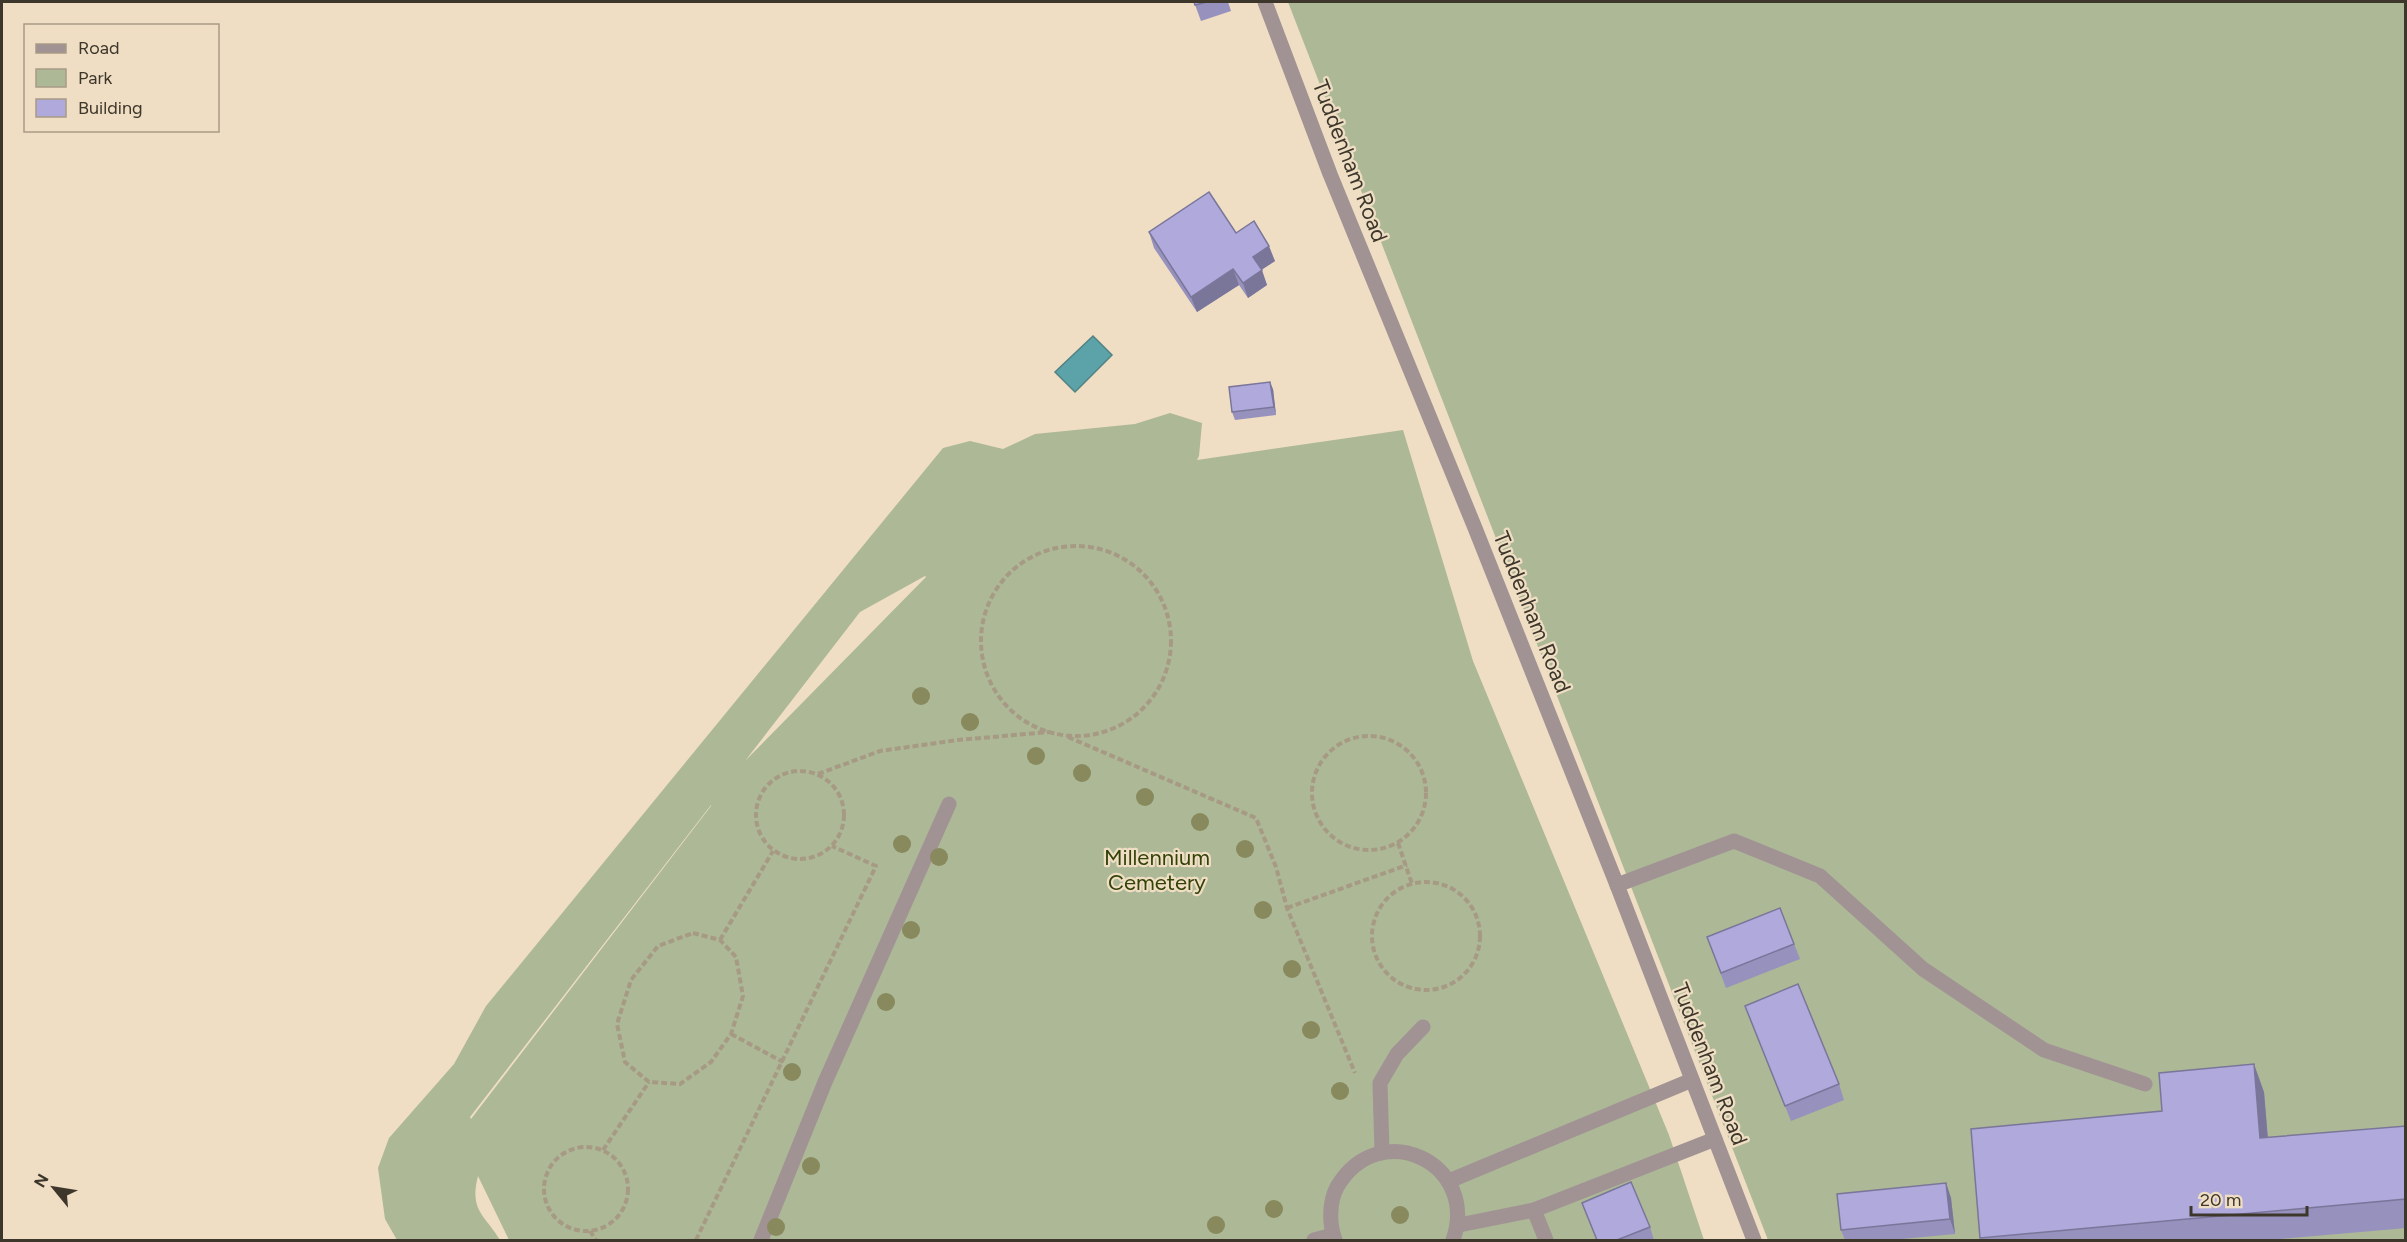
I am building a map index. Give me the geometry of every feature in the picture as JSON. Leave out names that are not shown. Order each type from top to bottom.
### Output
[{"type":"street","name":"Tuddenham Road","points":[[1265,2],[1330,174],[1475,528],[1617,885],[1754,1240]]},
{"type":"street","points":[[761,1240],[825,1082],[949,804]]},
{"type":"street","points":[[1617,885],[1734,841],[1820,876],[1923,969],[2044,1050],[2145,1084]]},
{"type":"street","points":[[1382,1152],[1380,1083],[1397,1054],[1423,1027]]},
{"type":"street","points":[[1449,1181],[1692,1080]]},
{"type":"street","points":[[1459,1225],[1534,1210],[1715,1139]]},
{"type":"street","points":[[1314,1240],[1334,1238],[1330,1212],[1334,1193],[1345,1174],[1362,1160],[1382,1152],[1405,1152],[1426,1159],[1449,1181],[1458,1202],[1459,1225],[1454,1240]]},
{"type":"street","points":[[1534,1210],[1546,1240]]},
{"type":"path","points":[[1068,737],[1101,734],[1132,719],[1155,695],[1167,672],[1172,640],[1164,602],[1138,568],[1110,552],[1091,547],[1058,548],[1027,560],[995,591],[983,622],[982,655],[987,676],[1005,704],[1030,725],[1068,737],[1256,818],[1276,867],[1287,908],[1355,1073],[1380,1083]]},
{"type":"path","points":[[818,774],[880,751],[958,740],[1051,731]]},
{"type":"path","points":[[1372,735],[1392,740],[1411,753],[1422,770],[1426,792],[1423,812],[1414,830],[1398,843],[1385,849],[1365,851],[1346,846],[1325,832],[1315,815],[1311,792],[1319,763],[1332,748],[1350,738],[1372,735]]},
{"type":"path","points":[[802,771],[818,774],[836,789],[843,802],[844,817],[841,831],[832,846],[819,855],[804,859],[787,857],[774,850],[760,833],[756,818],[759,798],[774,779],[787,772],[802,771]]},
{"type":"path","points":[[1398,843],[1412,884]]},
{"type":"path","points":[[696,1240],[876,866],[832,846]]},
{"type":"path","points":[[720,940],[774,850]]},
{"type":"path","points":[[1287,908],[1407,864]]},
{"type":"path","points":[[1431,882],[1450,887],[1460,893],[1473,908],[1479,921],[1481,940],[1474,962],[1463,977],[1440,990],[1420,991],[1402,986],[1387,974],[1373,949],[1372,930],[1377,914],[1388,898],[1403,887],[1412,884],[1431,882]]},
{"type":"path","points":[[693,933],[720,940],[736,957],[743,996],[731,1034],[711,1062],[680,1084],[650,1082],[625,1062],[617,1024],[631,981],[658,946],[693,933]]},
{"type":"path","points":[[731,1034],[783,1062]]},
{"type":"path","points":[[603,1150],[650,1082]]},
{"type":"path","points":[[595,1147],[609,1152],[622,1165],[628,1179],[625,1206],[617,1218],[604,1227],[590,1231],[575,1230],[561,1224],[550,1212],[544,1198],[544,1180],[555,1160],[573,1148],[595,1147]]},
{"type":"path","points":[[590,1231],[596,1240]]},
{"type":"green space","points":[[1288,2],[2405,2],[2405,1240],[1768,1240]]},
{"type":"green space","name":"Millennium Cemetery","points":[[1170,413],[1202,423],[1197,460],[1403,430],[1473,661],[1669,1135],[1704,1240],[509,1240],[478,1176],[477,1205],[500,1240],[397,1240],[385,1219],[378,1168],[389,1138],[454,1064],[486,1006],[943,448],[970,441],[1003,449],[1035,434],[1135,424]],"holes":[[[926,577],[745,761],[860,612]],[[711,806],[471,1119],[470,1117]]]},
{"type":"water","points":[[1093,336],[1112,355],[1075,392],[1055,372]]},
{"type":"building","points":[[1209,192],[1236,233],[1254,221],[1269,246],[1253,257],[1262,270],[1243,283],[1233,269],[1191,297],[1149,232]]},
{"type":"building","points":[[1270,382],[1274,407],[1232,412],[1229,387]]},
{"type":"building","points":[[1780,908],[1794,944],[1721,973],[1707,937]]},
{"type":"building","points":[[1798,984],[1839,1084],[1785,1106],[1745,1006]]},
{"type":"building","points":[[2254,1064],[2260,1138],[2406,1126],[2406,1199],[1980,1238],[1971,1129],[2162,1111],[2159,1073]]},
{"type":"building","points":[[1631,1182],[1650,1227],[1617,1240],[1597,1240],[1582,1203]]},
{"type":"building","points":[[1946,1183],[1950,1219],[1841,1230],[1837,1194]]}]
